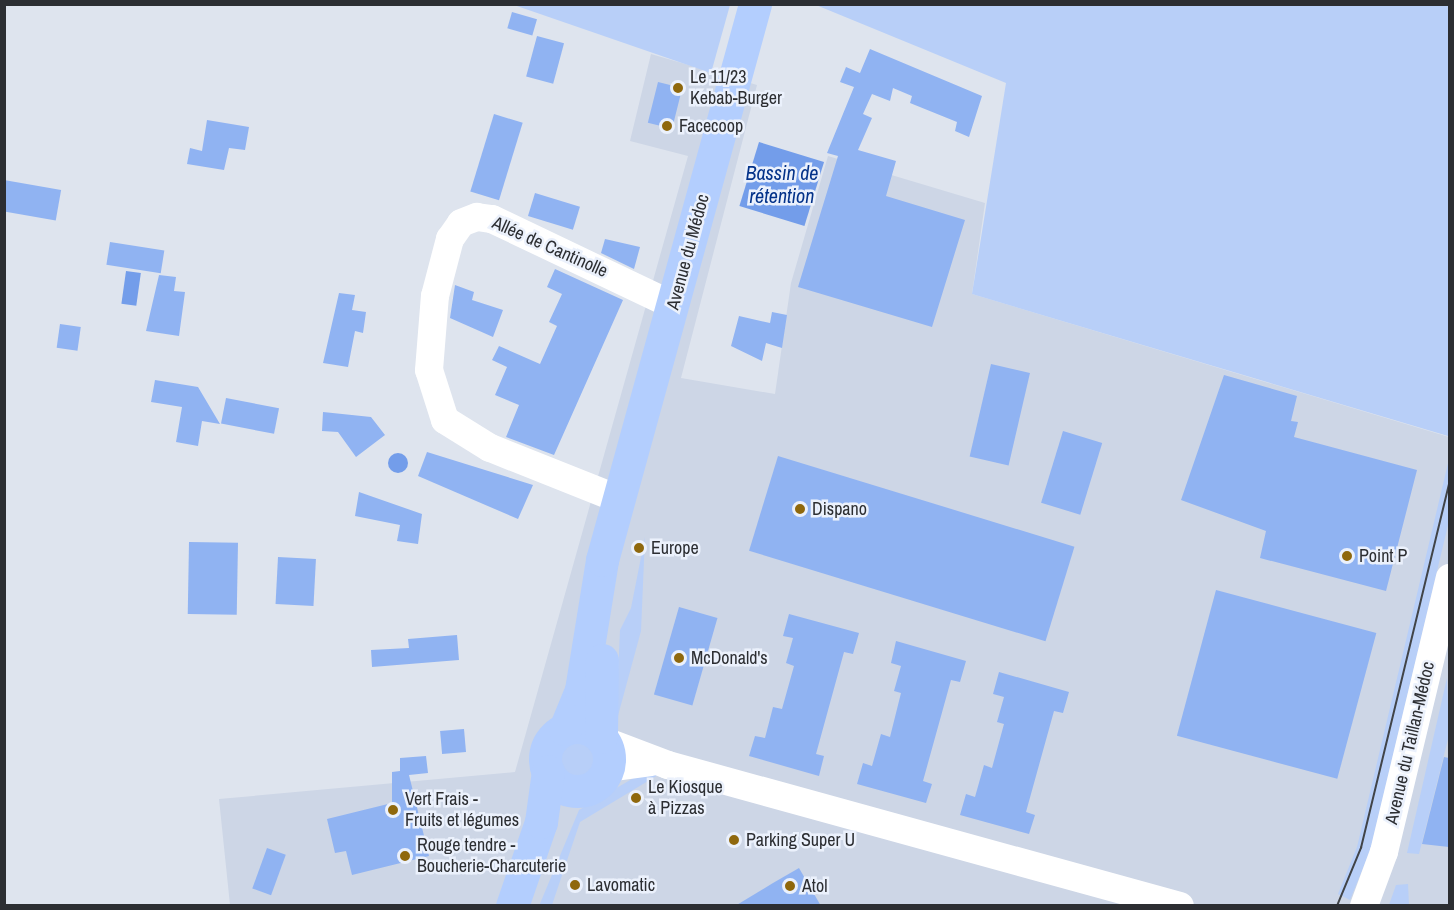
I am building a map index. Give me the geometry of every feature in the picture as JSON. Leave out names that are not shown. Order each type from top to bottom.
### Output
[{"type":"main road","name":"Avenue du Médoc","points":[[565,729],[581,690],[598,580],[755,4]]},
{"type":"main road","name":"Avenue du Médoc","points":[[600,759],[599,691],[621,500]]},
{"type":"main road","points":[[512,906],[538,834],[548,771],[549,743],[565,729],[584,727],[600,759]]},
{"type":"main road","points":[[548,771],[567,789],[600,759]]},
{"type":"main road","points":[[529,906],[556,836],[600,759]]},
{"type":"street","name":"Allée de Cantinolle","points":[[621,500],[490,448],[445,420],[429,370],[438,285],[450,239],[461,223],[477,217],[492,219],[674,306]]},
{"type":"street","name":"Avenue du Taillan-Médoc","points":[[1364,906],[1384,852],[1449,578]]},
{"type":"street","points":[[600,759],[662,763],[1180,906]]},
{"type":"shaded area","points":[[514,4],[730,5],[711,73]]},
{"type":"shaded area","points":[[816,5],[1449,5],[1448,436],[972,294],[1006,83]]},
{"type":"shaded area","points":[[651,54],[757,85],[681,378],[775,394],[791,283],[828,156],[985,203],[972,294],[1449,437],[1449,905],[230,905],[219,799],[515,772],[688,156],[630,141]]},
{"type":"shaded area","points":[[1449,459],[1449,521],[1370,851],[1350,900],[1338,894],[1357,847]]},
{"type":"shaded area","points":[[645,537],[641,631],[616,723],[620,630],[631,608]]},
{"type":"shaded area","points":[[1447,678],[1449,735],[1419,854],[1407,853]]},
{"type":"shaded area","points":[[578,735],[595,742],[602,759],[595,776],[578,783],[561,776],[554,759],[561,742]]},
{"type":"shaded area","points":[[658,775],[580,822],[552,905],[539,906],[579,810],[637,776]]},
{"type":"shaded area","points":[[1408,884],[1409,905],[1389,905],[1396,885]]},
{"type":"water","name":"Bassin de rétention","points":[[759,142],[824,162],[804,226],[739,206]]},
{"type":"water","points":[[126,271],[141,273],[136,306],[121,304]]},
{"type":"water","points":[[394,453],[402,453],[408,459],[408,467],[402,473],[394,473],[388,467],[388,459]]},
{"type":"building","points":[[512,12],[537,19],[532,36],[507,28]]},
{"type":"building","points":[[537,36],[564,43],[553,84],[526,77]]},
{"type":"building","points":[[870,49],[982,96],[969,137],[955,131],[957,122],[910,103],[912,96],[893,88],[890,101],[872,94],[863,114],[872,118],[858,150],[896,161],[886,196],[965,220],[932,327],[798,287],[838,156],[827,153],[854,87],[840,82],[846,67],[860,73]]},
{"type":"building","points":[[658,82],[682,88],[672,129],[648,123]]},
{"type":"building","points":[[494,114],[523,123],[499,200],[470,191]]},
{"type":"building","points":[[207,120],[249,127],[245,150],[229,148],[224,170],[187,164],[190,148],[202,151]]},
{"type":"building","points":[[4,180],[61,190],[56,221],[4,211]]},
{"type":"building","points":[[535,193],[580,207],[573,230],[528,216]]},
{"type":"building","points":[[605,239],[640,247],[634,269],[601,253]]},
{"type":"building","points":[[110,242],[164,251],[161,273],[106,265]]},
{"type":"building","points":[[555,269],[623,300],[554,455],[506,437],[519,405],[495,395],[507,367],[492,360],[499,346],[540,364],[557,326],[549,322],[562,294],[547,287]]},
{"type":"building","points":[[159,275],[176,277],[174,291],[185,292],[179,336],[146,331]]},
{"type":"building","points":[[455,285],[474,292],[472,300],[503,310],[493,337],[450,318]]},
{"type":"building","points":[[339,293],[355,295],[352,310],[366,312],[363,333],[355,331],[348,367],[323,363]]},
{"type":"building","points":[[772,312],[787,315],[782,348],[766,343],[762,361],[731,346],[739,316],[770,323]]},
{"type":"building","points":[[60,324],[81,327],[77,351],[57,348]]},
{"type":"building","points":[[991,364],[1030,373],[1009,466],[970,457]]},
{"type":"building","points":[[1224,375],[1297,396],[1291,421],[1298,422],[1294,437],[1417,470],[1386,591],[1260,558],[1266,531],[1181,500]]},
{"type":"building","points":[[155,380],[198,387],[220,424],[202,421],[198,446],[176,442],[182,407],[151,402]]},
{"type":"building","points":[[226,398],[279,408],[274,434],[221,424]]},
{"type":"building","points":[[323,412],[371,417],[385,435],[356,457],[338,432],[322,431]]},
{"type":"building","points":[[1063,431],[1102,443],[1080,515],[1041,503]]},
{"type":"building","points":[[427,452],[533,485],[518,519],[418,476]]},
{"type":"building","points":[[778,456],[1074,547],[1046,641],[749,551]]},
{"type":"building","points":[[359,492],[422,514],[418,544],[397,541],[400,525],[355,516]]},
{"type":"building","points":[[189,542],[238,543],[237,615],[188,614]]},
{"type":"building","points":[[278,557],[316,559],[313,606],[276,604]]},
{"type":"building","points":[[1216,590],[1376,633],[1337,779],[1177,736]]},
{"type":"building","points":[[679,607],[717,618],[692,706],[654,694]]},
{"type":"building","points":[[789,614],[859,633],[853,654],[844,652],[816,754],[824,756],[819,776],[749,756],[755,736],[765,738],[773,707],[782,709],[794,666],[786,663],[793,638],[783,636]]},
{"type":"building","points":[[457,635],[459,660],[372,667],[371,650],[409,648],[408,639]]},
{"type":"building","points":[[896,641],[966,661],[960,682],[951,680],[923,781],[932,784],[926,803],[857,784],[863,763],[872,766],[881,734],[890,737],[901,693],[894,691],[901,666],[891,663]]},
{"type":"building","points":[[999,672],[1069,692],[1063,713],[1054,711],[1026,812],[1035,815],[1029,834],[960,815],[966,794],[975,797],[984,765],[992,768],[1004,724],[997,722],[1004,697],[993,694]]},
{"type":"building","points":[[464,729],[466,752],[442,754],[440,731]]},
{"type":"building","points":[[426,756],[428,773],[409,775],[429,856],[352,875],[346,851],[335,853],[327,819],[392,803],[392,772],[400,771],[400,758]]},
{"type":"building","points":[[1444,757],[1449,758],[1449,847],[1422,844]]},
{"type":"building","points":[[267,848],[286,855],[271,895],[252,888]]},
{"type":"building","points":[[799,868],[821,906],[735,906],[773,883]]},
{"type":"tram line","points":[[1337,906],[1361,848],[1450,479]]},
{"type":"place","name":"Le 11/23 Kebab-Burger","points":[[678,88]]},
{"type":"place","name":"Facecoop","points":[[667,126]]},
{"type":"place","name":"Dispano","points":[[800,509]]},
{"type":"place","name":"Europe","points":[[639,548]]},
{"type":"place","name":"Point P","points":[[1347,556]]},
{"type":"place","name":"McDonald's","points":[[679,658]]},
{"type":"place","name":"Le Kiosque à Pizzas","points":[[636,798]]},
{"type":"place","name":"Vert Frais - Fruits et légumes","points":[[393,810]]},
{"type":"place","name":"Parking Super U","points":[[734,840]]},
{"type":"place","name":"Rouge tendre - Boucherie-Charcuterie","points":[[405,856]]},
{"type":"place","name":"Lavomatic","points":[[575,885]]},
{"type":"place","name":"Atol","points":[[790,886]]}]
